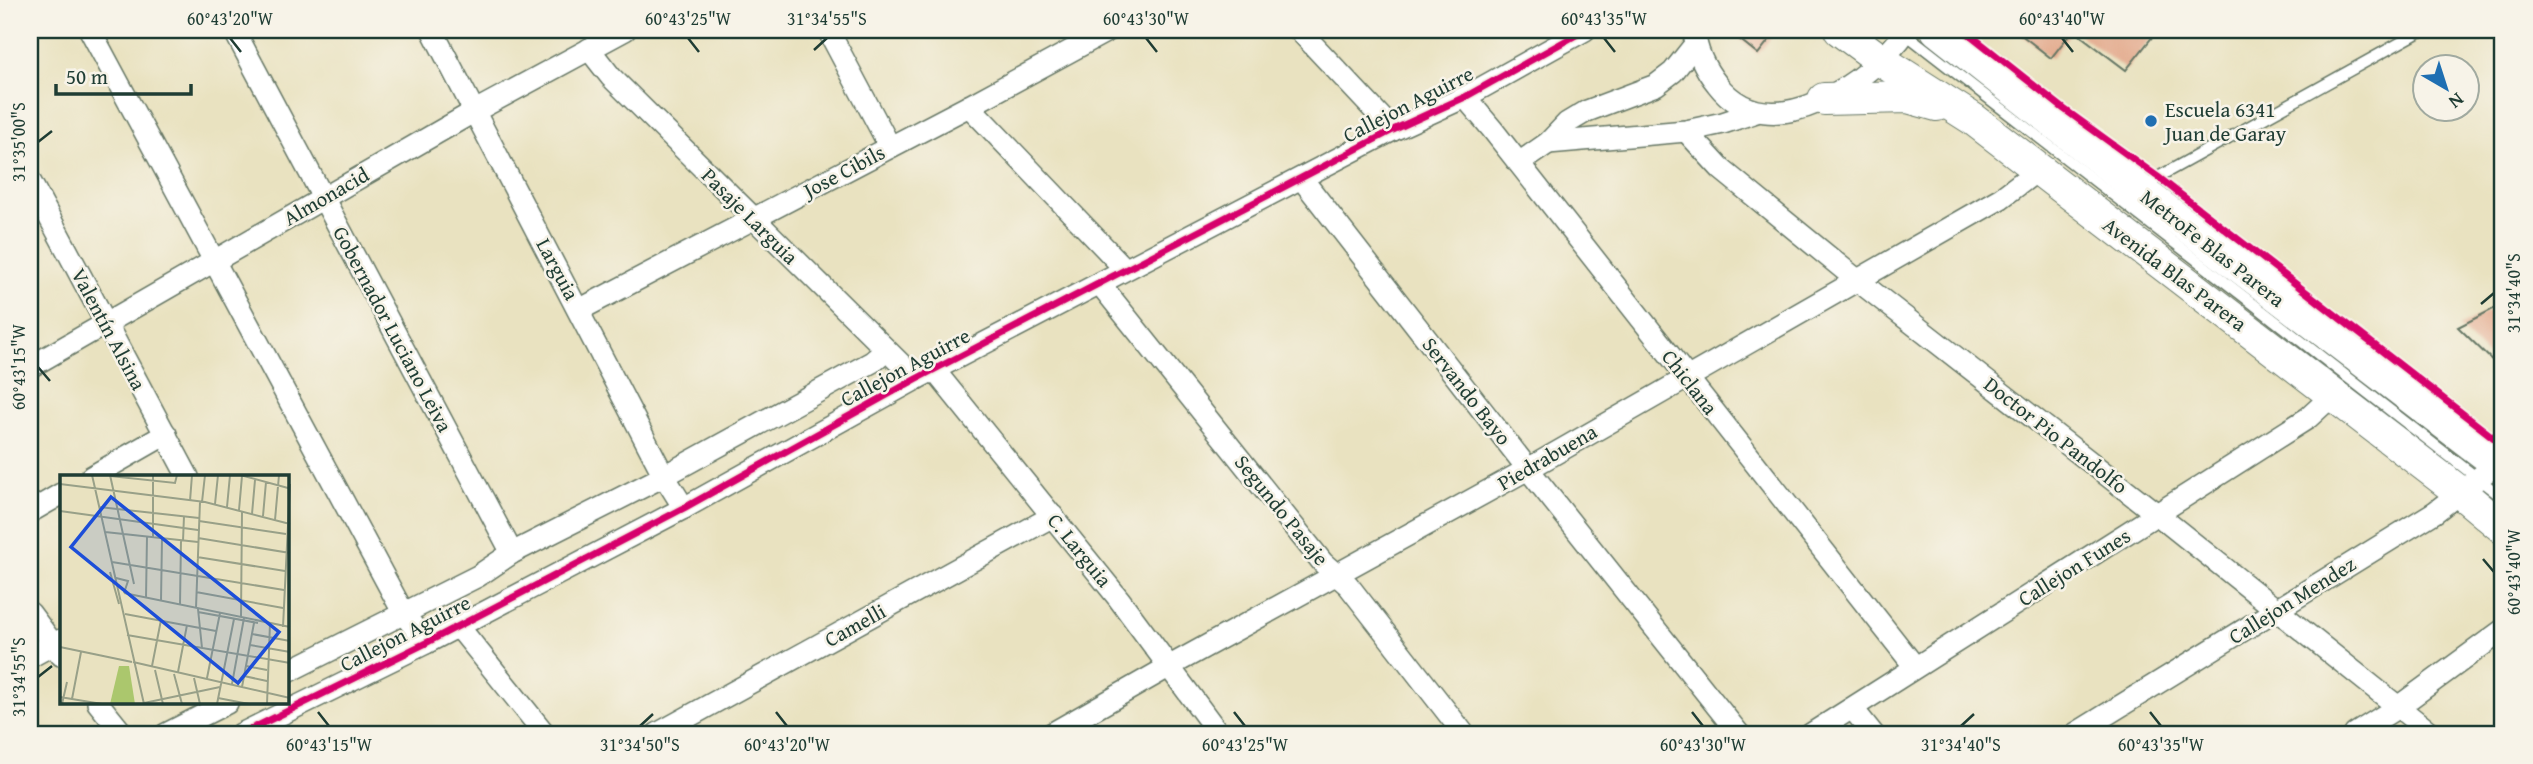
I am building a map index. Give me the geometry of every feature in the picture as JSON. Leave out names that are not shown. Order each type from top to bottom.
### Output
[{"type":"main road","name":"Avenida Blas Parera","points":[[1840,30],[1882,61],[1973,118],[2333,395],[2488,472]]},
{"type":"main road","name":"Avenida Blas Parera","points":[[1937,30],[2488,472],[2503,528]]},
{"type":"main road","points":[[1824,99],[1908,97],[1973,118]]},
{"type":"street","points":[[90,30],[404,614],[426,643]]},
{"type":"street","name":"Gobernador Luciano Leiva","points":[[234,30],[512,553]]},
{"type":"street","name":"Larguia","points":[[432,30],[664,476],[684,508]]},
{"type":"street","name":"Almonacid","points":[[30,367],[475,111],[625,30]]},
{"type":"street","points":[[828,30],[890,147]]},
{"type":"street","name":"Jose Cibils","points":[[579,310],[1109,30]]},
{"type":"street","points":[[1299,30],[1393,130]]},
{"type":"street","name":"Callejon Aguirre","points":[[241,734],[426,643],[684,508],[925,375],[1393,130],[1465,97],[1585,30]]},
{"type":"street","points":[[1695,36],[1709,74],[1721,90],[1735,102],[1756,112],[1772,113],[1789,111],[1824,99],[1857,82],[1882,61],[1904,31]]},
{"type":"street","points":[[1519,163],[1548,143],[1567,123],[1587,111],[1656,85],[1673,72],[1695,36]]},
{"type":"street","name":"Pasaje Larguia","points":[[589,49],[611,77],[886,350],[925,375]]},
{"type":"street","name":"Chiclana","points":[[1465,97],[1915,667]]},
{"type":"street","points":[[969,106],[1125,269]]},
{"type":"street","points":[[1548,143],[1686,131],[1756,112]]},
{"type":"street","name":"Doctor Pio Pandolfo","points":[[1686,131],[1721,169],[1857,280],[2158,514],[2432,734]]},
{"type":"street","name":"Piedrabuena","points":[[1051,734],[1528,469],[2001,198],[2038,170]]},
{"type":"street","name":"Servando Bayo","points":[[1302,179],[1739,734]]},
{"type":"street","name":"Valentín Alsina","points":[[30,181],[37,212],[107,323],[187,475]]},
{"type":"street","name":"Segundo Pasaje","points":[[1100,284],[1323,563],[1348,585],[1464,734]]},
{"type":"street","name":"Callejon Aguirre","points":[[289,667],[404,614],[478,576],[512,553],[664,476],[872,362],[886,350]]},
{"type":"street","name":"C. Larguia","points":[[925,375],[1053,516],[1170,666],[1219,734]]},
{"type":"street","name":"Callejon Funes","points":[[1811,734],[2308,418],[2333,395]]},
{"type":"street","points":[[749,429],[768,462]]},
{"type":"street","points":[[94,475],[166,434]]},
{"type":"street","name":"Callejon Mendez","points":[[2075,734],[2435,512],[2488,472]]},
{"type":"street","points":[[30,512],[60,495]]},
{"type":"street","name":"Camelli","points":[[657,734],[1053,516]]},
{"type":"street","points":[[30,613],[59,646],[30,657]]},
{"type":"street","points":[[457,626],[545,734]]},
{"type":"street","points":[[2355,734],[2398,707],[2503,630]]},
{"type":"street","points":[[99,704],[122,734]]},
{"type":"street","points":[[166,734],[225,704]]},
{"type":"street","points":[[1853,709],[1873,734]]},
{"type":"lane","points":[[2142,192],[2158,177],[2423,30]]},
{"type":"lane","name":"MetroFe Blas Parera","points":[[1904,31],[2488,472],[2503,498]]},
{"type":"building","points":[[1728,30],[1777,30],[1758,54]]},
{"type":"building","points":[[2015,30],[2073,30],[2051,58]]},
{"type":"building","points":[[2073,30],[2144,30],[2153,36],[2126,70]]},
{"type":"building","points":[[2503,304],[2503,371],[2458,327]]},
{"type":"cycle path","points":[[241,734],[426,643],[684,508],[916,379],[1393,130],[1465,97],[1585,30]]},
{"type":"cycle path","points":[[1964,30],[2503,445]]},
{"type":"place","name":"Escuela 6341 Juan de Garay","points":[[2151,121]]}]
